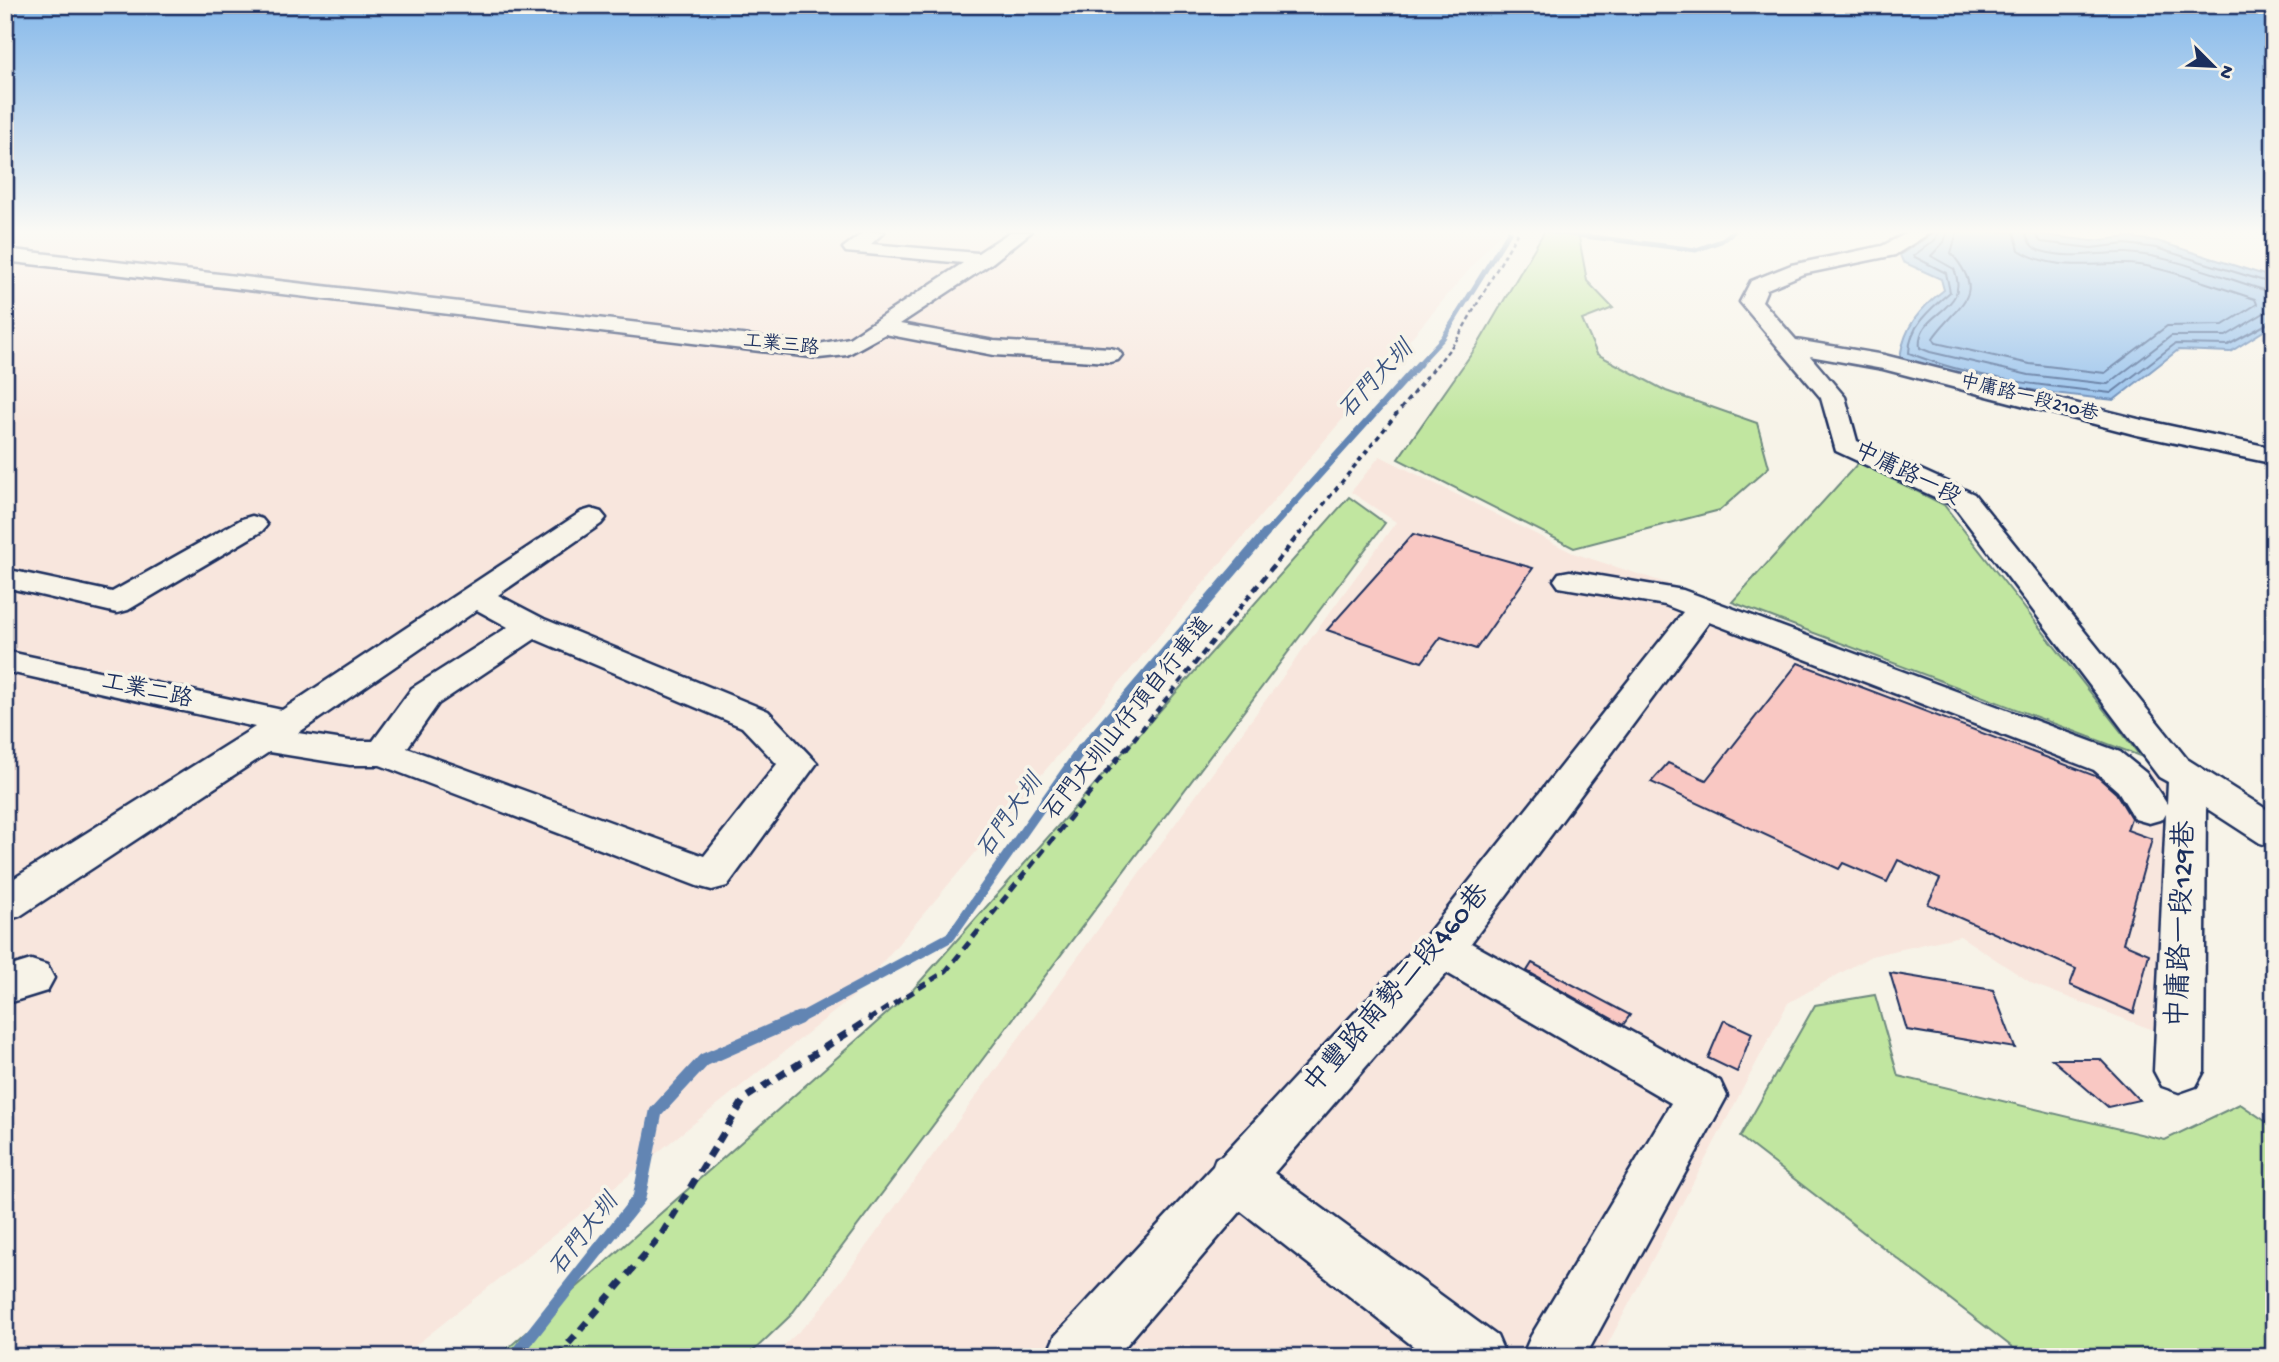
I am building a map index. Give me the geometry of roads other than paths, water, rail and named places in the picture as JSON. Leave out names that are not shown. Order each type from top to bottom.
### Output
[{"type":"street","name":"工業三路","points":[[349,296],[819,351],[839,350],[856,342],[927,296]]},
{"type":"street","name":"中庸路一段","points":[[1754,296],[1751,303],[1833,397],[1846,445],[1964,500],[2173,768],[2274,833]]},
{"type":"street","points":[[878,326],[995,348],[1110,355]]},
{"type":"street","name":"中庸路一段210巷","points":[[1791,346],[1884,362],[2137,427],[2253,449],[2266,454]]},
{"type":"street","points":[[5,905],[275,731],[591,518]]},
{"type":"street","points":[[5,578],[117,603],[252,525]]},
{"type":"street","points":[[1570,580],[1672,597],[2108,761],[2127,775],[2145,796],[2149,809]]},
{"type":"street","points":[[475,596],[532,626],[755,719],[798,764],[712,875],[384,753],[425,696],[532,626]]},
{"type":"street","name":"中豐路南勢二段460巷","points":[[1076,1357],[1235,1175],[1442,948],[1702,609]]},
{"type":"street","name":"工業二路","points":[[5,661],[350,753],[384,753]]},
{"type":"street","name":"中庸路一段129巷","points":[[2179,1071],[2187,777]]},
{"type":"street","points":[[1442,948],[1702,1096],[1552,1357]]},
{"type":"street","points":[[1235,1175],[1476,1357]]},
{"type":"water","points":[[1938,296],[2274,296],[2273,325],[2230,352],[2178,350],[2114,400],[1978,380],[1900,357],[1910,327]]},
{"type":"waterway","name":"石門大圳","points":[[1417,366],[1443,338],[1469,296]]},
{"type":"waterway","name":"石門大圳","points":[[1265,535],[1419,364]]},
{"type":"waterway","name":"石門大圳","points":[[1082,749],[1266,533]]},
{"type":"waterway","name":"石門大圳","points":[[796,1020],[950,937],[1083,747]]},
{"type":"waterway","name":"石門大圳","points":[[514,1357],[639,1198],[656,1112],[704,1060],[799,1018]]}]
